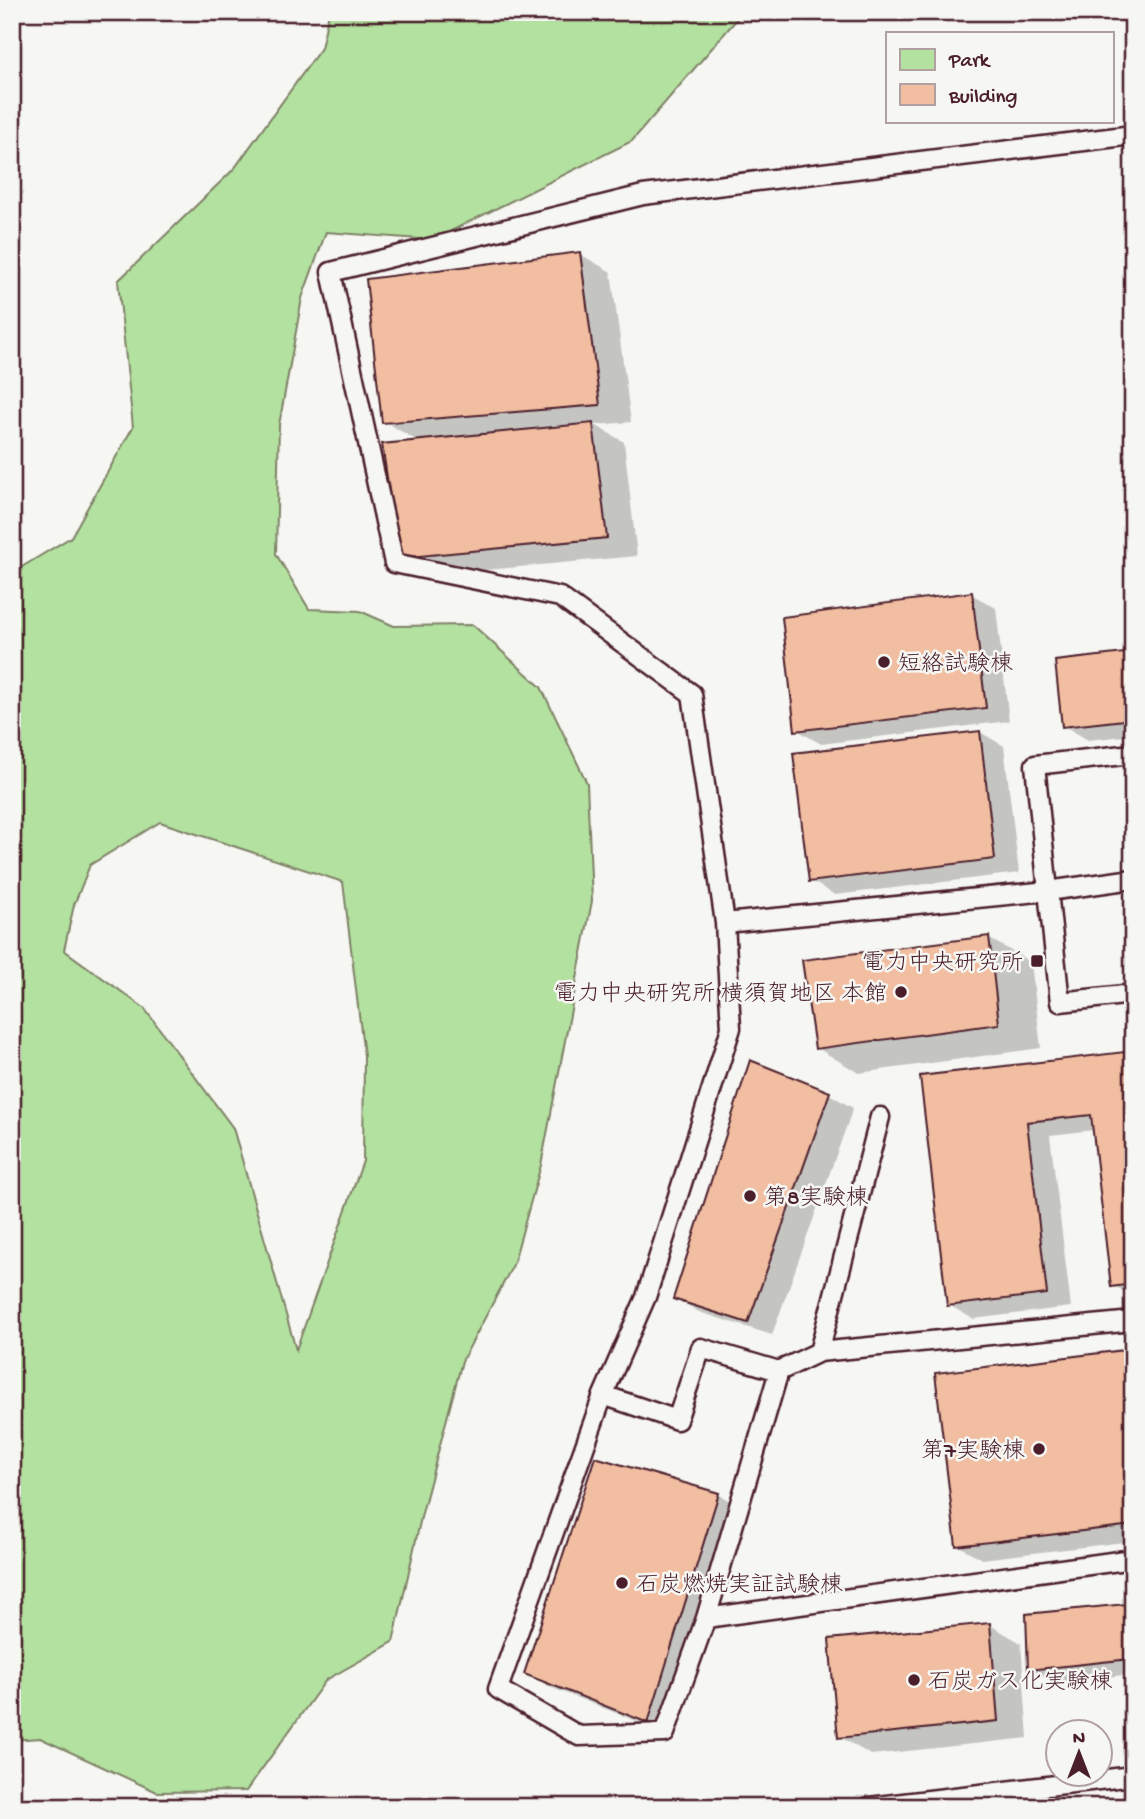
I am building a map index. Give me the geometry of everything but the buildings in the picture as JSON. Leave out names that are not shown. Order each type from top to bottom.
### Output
[{"type":"lane","points":[[779,1371],[706,1618],[665,1733],[579,1736],[498,1689],[603,1395],[646,1297],[731,1028],[725,923],[692,694],[560,597],[394,563],[331,272],[643,195],[1133,135]]},
{"type":"lane","points":[[1132,756],[1035,765],[1060,1002],[1133,994]]},
{"type":"lane","points":[[725,923],[1048,891],[1133,879]]},
{"type":"lane","points":[[819,1352],[880,1116]]},
{"type":"lane","points":[[603,1395],[677,1420],[701,1348],[779,1371],[819,1352],[1133,1321]]},
{"type":"lane","points":[[706,1618],[1133,1559]]},
{"type":"lane","points":[[869,1807],[1133,1776]]},
{"type":"green space","points":[[329,12],[743,12],[632,141],[433,240],[326,232],[302,298],[279,425],[276,554],[309,609],[360,611],[394,626],[473,625],[541,687],[587,783],[592,901],[541,1165],[513,1265],[462,1361],[422,1513],[393,1642],[326,1680],[246,1791],[157,1792],[40,1738],[12,1740],[12,573],[71,537],[133,427],[118,281],[234,169],[321,48]],"holes":[[[160,822],[343,882],[364,1056],[363,1161],[296,1350],[233,1128],[144,1008],[64,950],[74,905],[90,865]]]},
{"type":"place","name":"短絡試験棟","points":[[884,662]]},
{"type":"place","name":"電力中央研究所","points":[[1037,961]]},
{"type":"place","name":"電力中央研究所 横須賀地区 本館","points":[[901,992]]},
{"type":"place","name":"第8実験棟","points":[[750,1196]]},
{"type":"place","name":"第7実験棟","points":[[1039,1449]]},
{"type":"place","name":"石炭燃焼実証試験棟","points":[[622,1583]]},
{"type":"place","name":"石炭ガス化実験棟","points":[[914,1680]]}]
